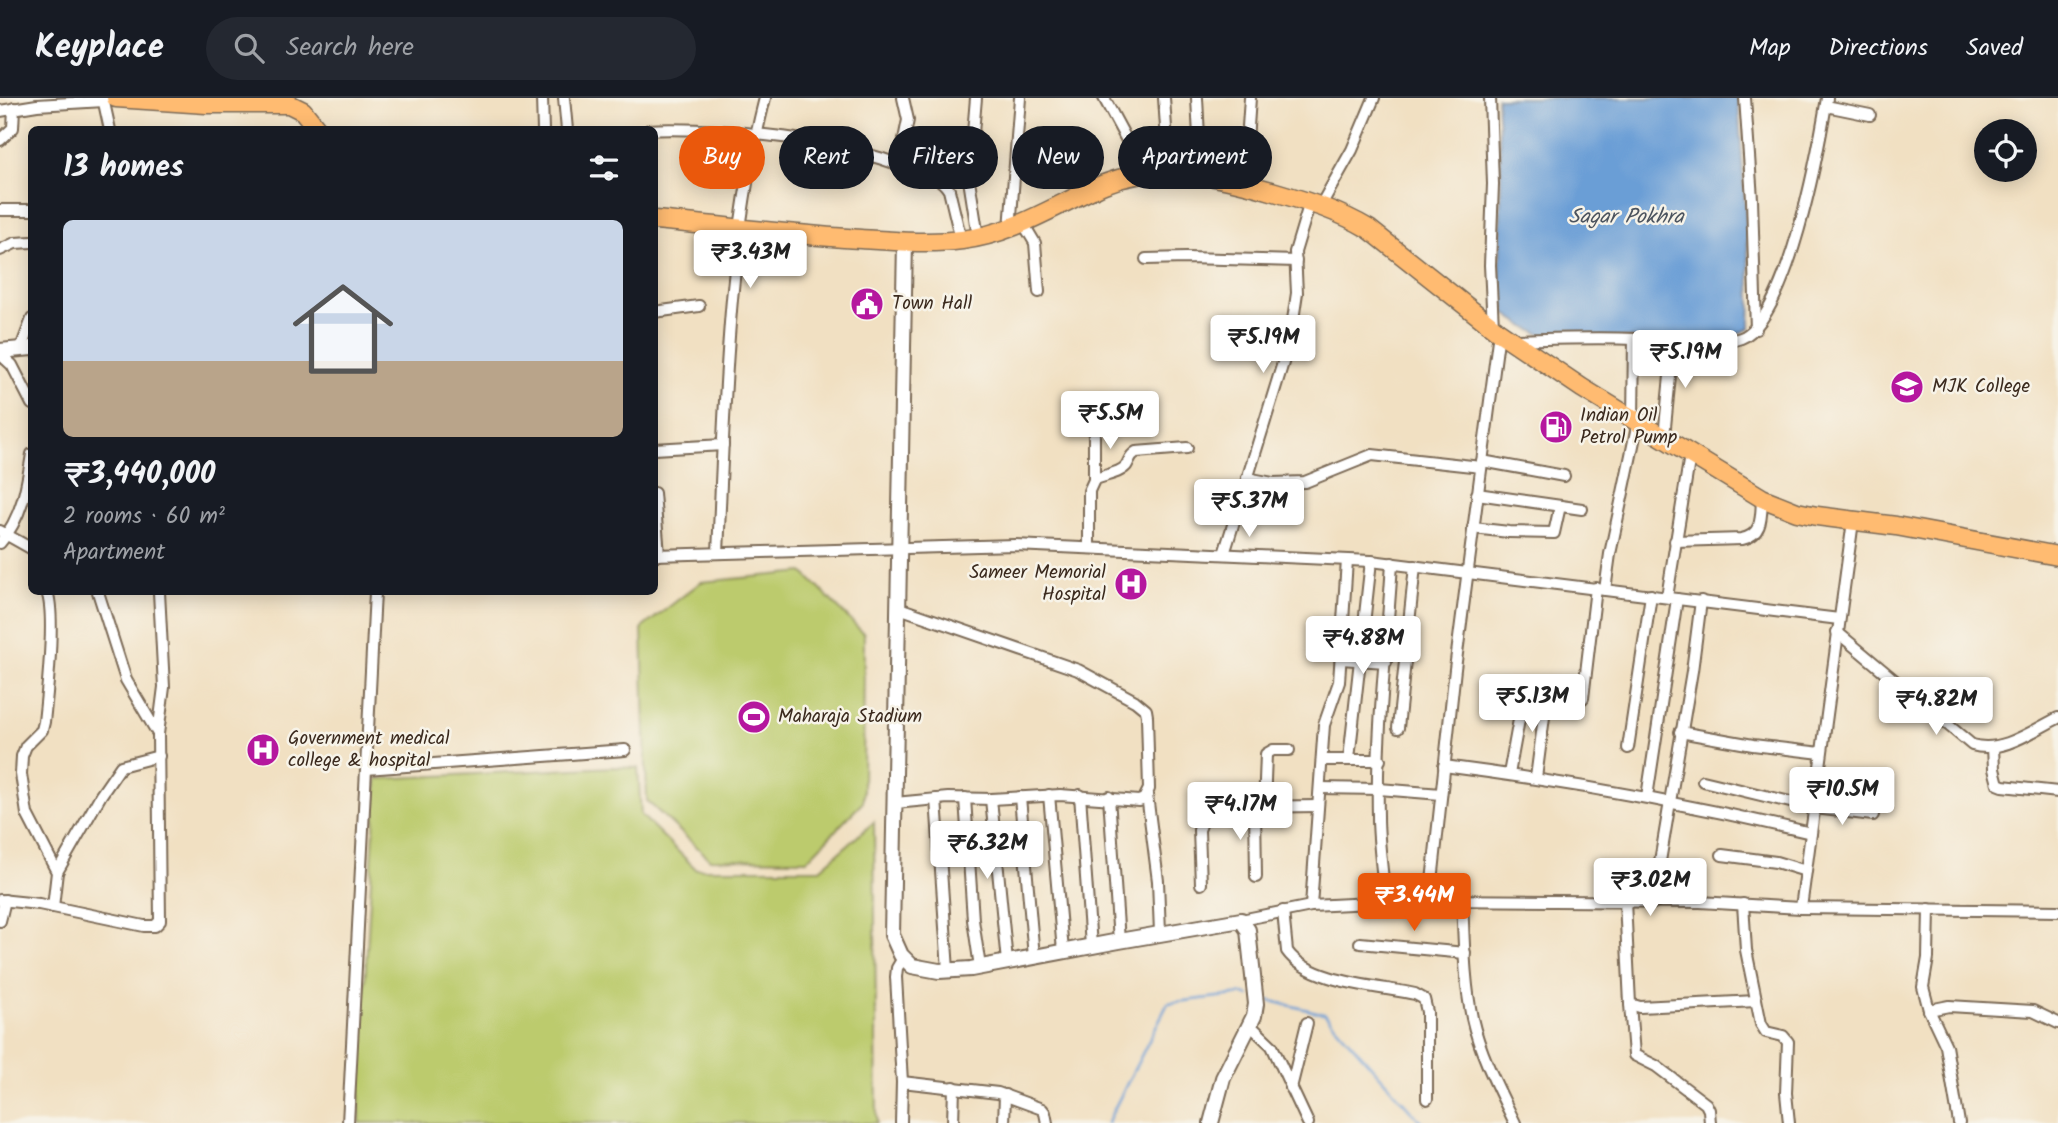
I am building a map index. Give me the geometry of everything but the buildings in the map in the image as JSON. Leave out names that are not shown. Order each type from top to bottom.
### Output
[{"type":"highway","points":[[108,99],[206,104],[244,100],[295,103],[315,126]]},
{"type":"highway","points":[[658,220],[905,242],[970,239],[1017,226],[1118,181]]},
{"type":"highway","points":[[1262,189],[1316,204],[1369,229],[1501,333],[1582,388],[1762,498],[1797,512],[1960,537],[2058,556]]},
{"type":"street","points":[[542,98],[543,126]]},
{"type":"street","points":[[564,98],[567,126]]},
{"type":"street","points":[[759,126],[765,98]]},
{"type":"street","points":[[903,98],[907,126]]},
{"type":"street","points":[[970,239],[969,180],[976,98]]},
{"type":"street","points":[[1020,98],[1017,226],[1035,243],[1039,292]]},
{"type":"street","points":[[1104,98],[1119,126]]},
{"type":"street","points":[[1164,98],[1166,126]]},
{"type":"street","points":[[1197,98],[1198,126]]},
{"type":"street","points":[[1249,126],[1251,98]]},
{"type":"street","points":[[1224,554],[1290,340],[1297,293],[1297,244],[1316,204],[1352,149],[1374,98]]},
{"type":"street","points":[[1430,900],[1467,572],[1501,333],[1490,265],[1493,184],[1490,98]]},
{"type":"street","points":[[1745,98],[1752,198],[1756,328]]},
{"type":"street","points":[[0,111],[108,99],[110,126]]},
{"type":"street","points":[[1501,333],[1691,343],[1733,341],[1749,335],[1774,298],[1797,236],[1816,161],[1826,102],[1870,115]]},
{"type":"street","points":[[0,140],[13,128],[14,108]]},
{"type":"street","points":[[658,130],[679,131]]},
{"type":"street","points":[[765,134],[833,145],[888,161]]},
{"type":"street","points":[[718,553],[725,385],[740,228],[747,189]]},
{"type":"street","points":[[948,189],[970,239]]},
{"type":"street","points":[[0,210],[28,211]]},
{"type":"street","points":[[0,250],[15,243],[28,242]]},
{"type":"street","points":[[905,242],[892,935],[903,958],[912,966],[948,970],[981,967],[1311,906],[1385,902],[1625,901],[1801,908],[2058,911]]},
{"type":"street","points":[[1146,259],[1296,261]]},
{"type":"street","points":[[658,311],[699,306]]},
{"type":"street","points":[[1583,698],[1601,589],[1636,421],[1634,339]]},
{"type":"street","points":[[1664,438],[1670,376],[1668,341]]},
{"type":"street","points":[[0,352],[26,348]]},
{"type":"street","points":[[0,352],[12,365],[28,396]]},
{"type":"street","points":[[1089,547],[1089,491],[1094,480],[1094,421]]},
{"type":"street","points":[[658,449],[723,445]]},
{"type":"street","points":[[1094,480],[1126,466],[1136,452],[1187,448]]},
{"type":"street","points":[[1647,797],[1672,598],[1675,541],[1690,454]]},
{"type":"street","points":[[1247,478],[1273,483],[1305,482],[1349,467],[1365,456],[1373,455],[1481,464],[1564,476]]},
{"type":"street","points":[[28,476],[24,498],[2,536],[28,547]]},
{"type":"street","points":[[1477,494],[1582,509]]},
{"type":"street","points":[[1675,541],[1742,539],[1752,536],[1759,528],[1762,498]]},
{"type":"street","points":[[1473,528],[1554,533],[1560,506]]},
{"type":"street","points":[[1801,908],[1853,521]]},
{"type":"street","points":[[658,555],[1016,545],[1371,561],[1839,619]]},
{"type":"street","points":[[1311,906],[1325,719],[1339,682],[1348,560]]},
{"type":"street","points":[[1349,759],[1371,561]]},
{"type":"street","points":[[1385,902],[1378,818],[1381,717],[1392,563]]},
{"type":"street","points":[[1398,729],[1415,566]]},
{"type":"street","points":[[48,595],[50,614],[44,722],[42,730],[26,746],[22,756],[21,774],[27,814],[57,872]]},
{"type":"street","points":[[99,595],[123,672],[158,734]]},
{"type":"street","points":[[0,921],[2,900],[53,907],[144,926],[155,926],[160,921],[158,734],[164,687],[159,595]]},
{"type":"street","points":[[348,1123],[375,595]]},
{"type":"street","points":[[1628,748],[1650,595]]},
{"type":"street","points":[[1653,902],[1701,601]]},
{"type":"street","points":[[899,608],[1078,670],[1135,701],[1146,710],[1147,795],[1158,881],[1160,933]]},
{"type":"street","points":[[1837,632],[1961,738],[1980,747],[2006,744],[2058,718]]},
{"type":"street","points":[[1341,659],[1386,662]]},
{"type":"street","points":[[1509,774],[1525,687]]},
{"type":"street","points":[[1536,778],[1547,694]]},
{"type":"street","points":[[1681,732],[1753,745],[1822,753]]},
{"type":"street","points":[[1993,747],[1995,778],[1998,783],[2003,786],[2058,792]]},
{"type":"street","points":[[366,769],[625,750]]},
{"type":"street","points":[[1256,877],[1266,754],[1273,750],[1289,750]]},
{"type":"street","points":[[53,907],[57,872],[101,795],[121,766],[159,756]]},
{"type":"street","points":[[1322,760],[1380,760]]},
{"type":"street","points":[[1444,766],[1536,778],[1669,801],[1811,833]]},
{"type":"street","points":[[1703,781],[1815,808],[1873,816]]},
{"type":"street","points":[[1320,788],[1441,794]]},
{"type":"street","points":[[895,803],[1049,795],[1139,801],[1147,795]]},
{"type":"street","points":[[1049,795],[1063,951]]},
{"type":"street","points":[[1080,795],[1091,946]]},
{"type":"street","points":[[1020,797],[1034,957]]},
{"type":"street","points":[[1109,797],[1119,941]]},
{"type":"street","points":[[936,799],[948,970]]},
{"type":"street","points":[[965,799],[973,920],[981,967]]},
{"type":"street","points":[[991,799],[1007,962]]},
{"type":"street","points":[[1201,884],[1200,823],[1203,820],[1216,816],[1226,808],[1318,806]]},
{"type":"street","points":[[1722,855],[1776,862],[1806,871]]},
{"type":"street","points":[[1462,900],[1472,1016],[1515,1123]]},
{"type":"street","points":[[1625,901],[1634,1055],[1656,1066],[1706,1104],[1710,1123]]},
{"type":"street","points":[[1743,904],[1746,950],[1763,1029],[1783,1036],[1788,1042],[1786,1093],[1789,1123]]},
{"type":"street","points":[[1929,909],[1928,958],[1923,987],[1929,1010],[1946,1046],[1959,1123]]},
{"type":"street","points":[[1283,911],[1287,951],[1301,964],[1343,981],[1415,994],[1424,999],[1427,1012],[1427,1099]]},
{"type":"street","points":[[1212,1123],[1223,1078],[1250,1026],[1255,997],[1248,930],[1241,920]]},
{"type":"street","points":[[1360,943],[1465,953]]},
{"type":"street","points":[[901,1123],[902,1082],[896,977],[903,958]]},
{"type":"street","points":[[1630,1004],[1640,1007],[1756,1001]]},
{"type":"street","points":[[1929,1010],[1949,1006],[2033,1011],[2058,1023]]},
{"type":"street","points":[[1291,1088],[1307,1023]]},
{"type":"street","points":[[1250,1026],[1272,1046],[1308,1123]]},
{"type":"street","points":[[902,1082],[1005,1095],[1042,1109],[1047,1123]]},
{"type":"street","points":[[953,1123],[954,1087]]},
{"type":"street","points":[[1004,1123],[1005,1095]]},
{"type":"green space","name":"Maharaja Stadium","points":[[803,572],[864,634],[863,802],[807,860],[710,859],[647,801],[642,628],[701,582]]},
{"type":"green space","points":[[638,768],[641,815],[696,869],[820,869],[874,822],[877,1123],[360,1123],[359,1086],[377,779]]},
{"type":"water","name":"Sagar Pokhra","points":[[1497,98],[1738,98],[1751,298],[1750,328],[1731,337],[1694,340],[1545,336],[1506,314],[1500,285],[1501,170]]},
{"type":"waterway","points":[[1107,1123],[1168,1003],[1243,994],[1249,996]]},
{"type":"waterway","points":[[1259,998],[1325,1014],[1422,1123]]},
{"type":"place","name":"Town Hall","points":[[867,304]]},
{"type":"place","name":"MJK College","points":[[1907,387]]},
{"type":"place","name":"Indian Oil Petrol Pump","points":[[1556,427]]},
{"type":"place","name":"Sameer Memorial Hospital","points":[[1131,584]]},
{"type":"place","name":"Maharaja Stadium","points":[[754,717]]},
{"type":"place","name":"Government medical college & hospital","points":[[263,750]]}]
